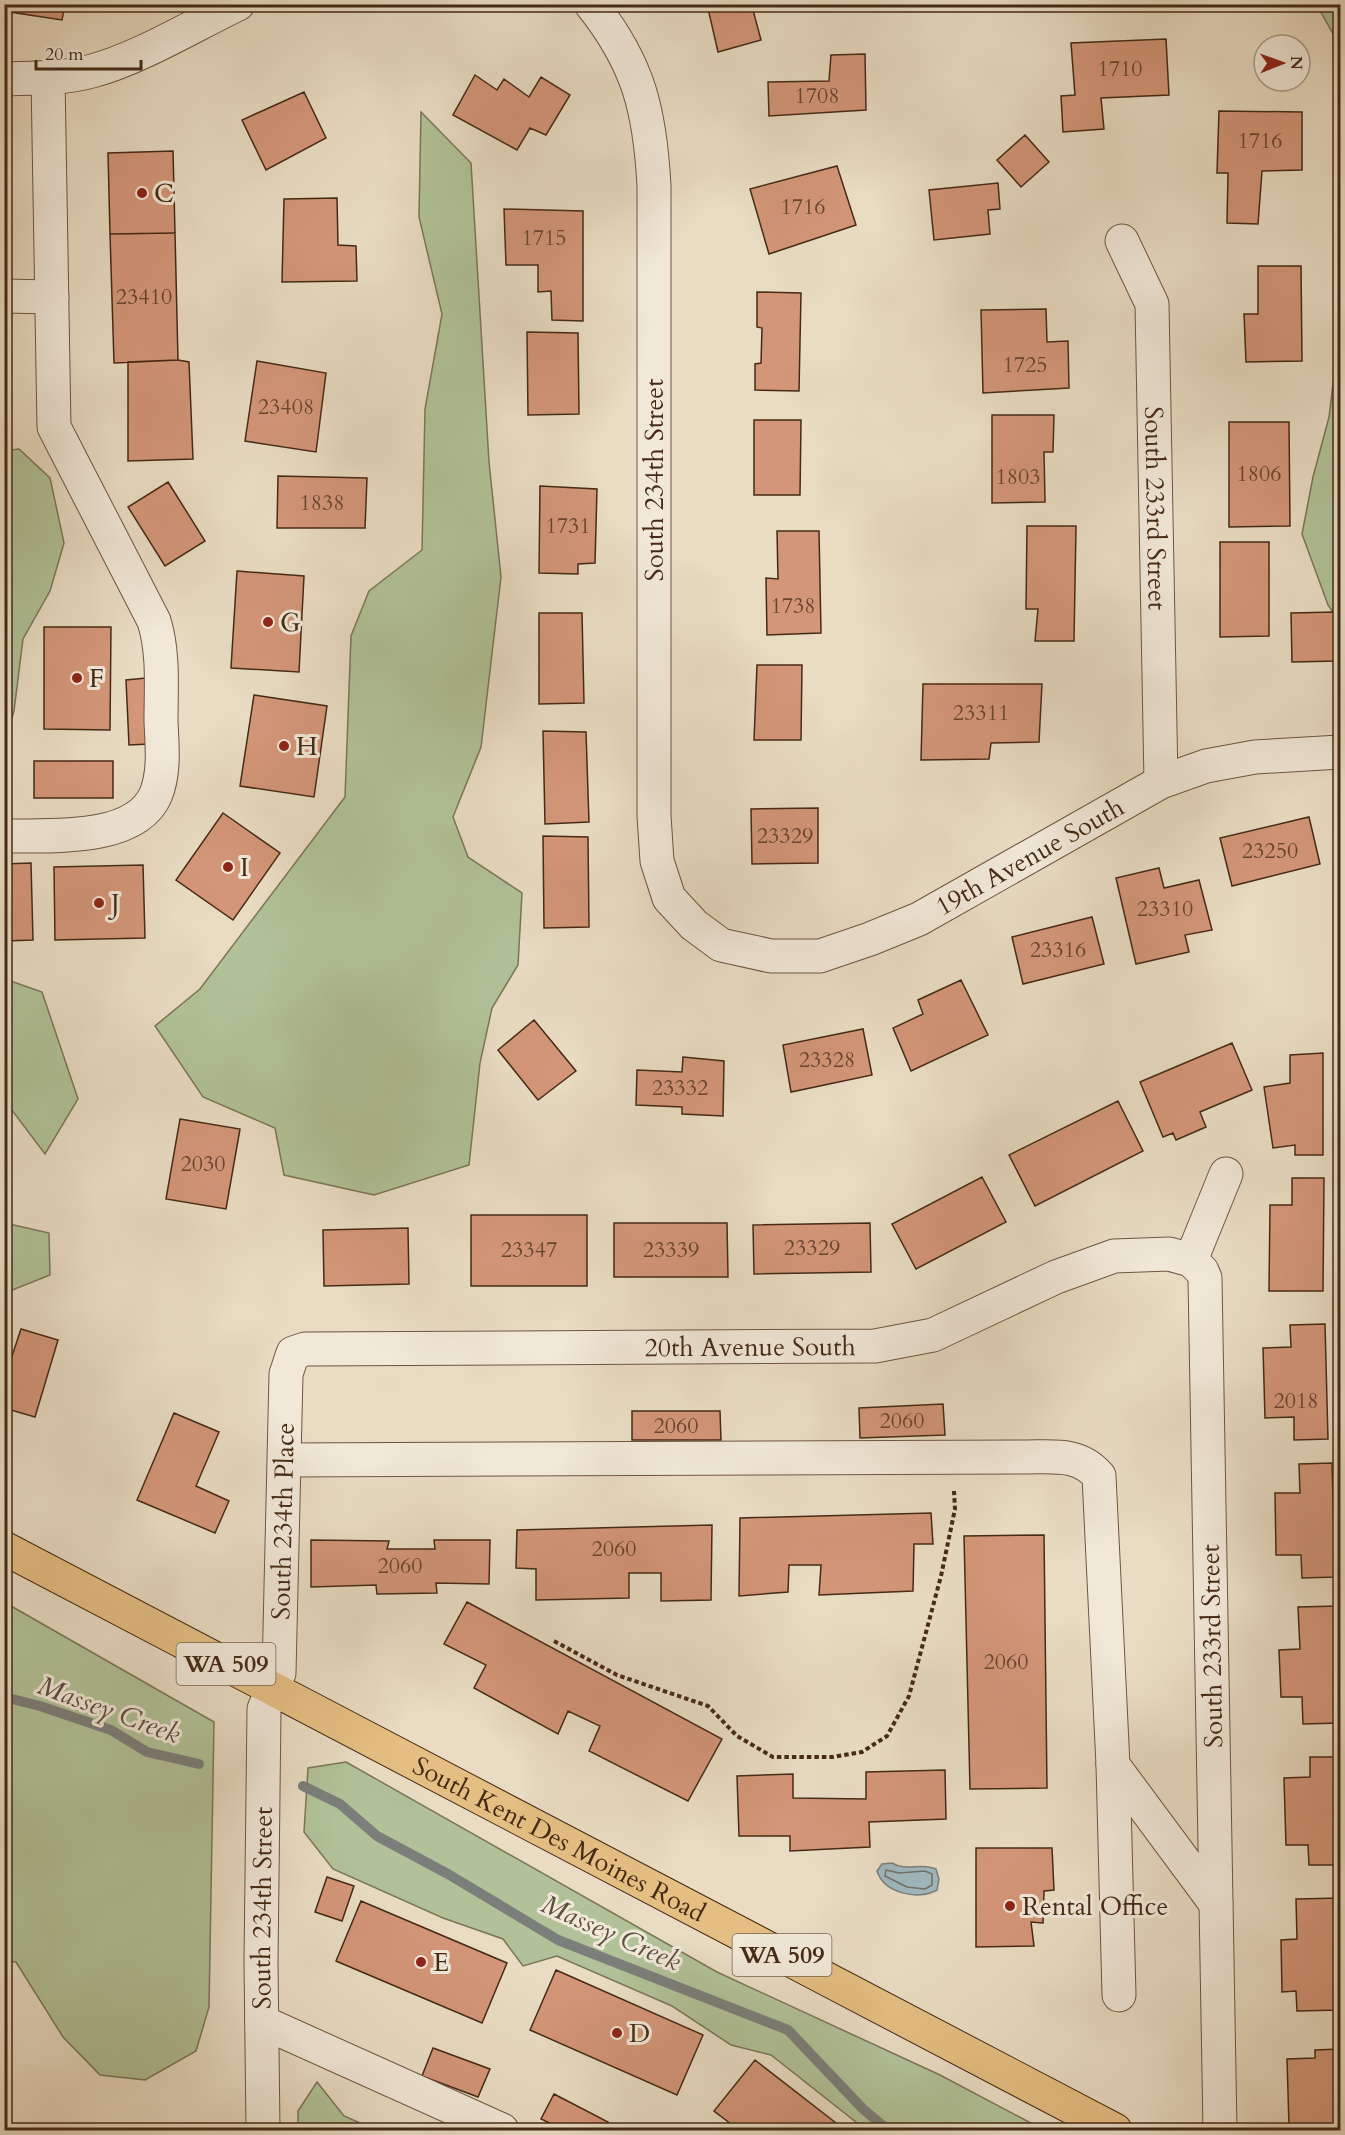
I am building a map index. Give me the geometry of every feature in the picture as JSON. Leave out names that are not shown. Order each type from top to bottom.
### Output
[{"type":"main road","name":"South Kent Des Moines Road","points":[[4,1548],[1115,2130]]},
{"type":"street","points":[[4,79],[48,78],[92,71],[155,45],[185,16],[238,4]]},
{"type":"street","name":"South 234th Street","points":[[591,4],[618,42],[634,73],[650,123],[652,154],[654,816],[657,861],[669,898],[694,926],[721,945]]},
{"type":"street","points":[[4,836],[84,833],[125,823],[139,815],[154,798],[162,766],[160,648],[154,621],[54,427],[48,78]]},
{"type":"street","name":"South 233rd Street","points":[[1122,241],[1152,304],[1161,782]]},
{"type":"street","points":[[4,296],[52,297]]},
{"type":"street","name":"19th Avenue South","points":[[721,945],[771,956],[820,956],[919,919],[1161,782],[1206,766],[1256,757],[1341,752]]},
{"type":"street","points":[[1191,1260],[1226,1174]]},
{"type":"street","name":"20th Avenue South","points":[[293,1353],[299,1350],[317,1349],[874,1346],[933,1335],[1056,1277],[1114,1256],[1169,1254],[1191,1260]]},
{"type":"street","name":"South 233rd Street","points":[[1191,1260],[1202,1271],[1205,1278],[1220,2130]]},
{"type":"street","name":"South 234th Place","points":[[273,1688],[279,1673],[286,1460],[286,1374],[293,1353]]},
{"type":"street","points":[[286,1460],[1069,1457],[1088,1463],[1099,1476],[1113,1765],[1119,1995]]},
{"type":"street","name":"South 234th Street","points":[[263,2130],[264,1709],[273,1688]]},
{"type":"street","points":[[1113,1765],[1216,1904]]},
{"type":"street","points":[[262,2022],[502,2130]]},
{"type":"path","points":[[554,1641],[617,1675],[708,1706],[737,1736],[773,1757],[832,1757],[862,1752],[887,1736],[909,1696],[933,1610],[955,1509],[952,1457]]},
{"type":"green space","points":[[1317,5],[1340,5],[1340,623],[1328,605],[1302,534],[1313,477],[1329,417],[1339,334],[1333,34]]},
{"type":"green space","points":[[421,112],[471,163],[489,462],[501,577],[481,747],[453,817],[468,857],[522,893],[518,965],[492,1008],[480,1063],[469,1165],[374,1195],[284,1175],[275,1128],[203,1097],[155,1026],[200,989],[345,797],[351,636],[369,591],[422,550],[425,409],[442,314],[419,217]]},
{"type":"green space","points":[[19,449],[50,478],[64,543],[50,591],[23,639],[14,711],[5,742],[4,451]]},
{"type":"green space","points":[[5,979],[42,992],[78,1099],[45,1154],[5,1101]]},
{"type":"green space","points":[[5,1223],[49,1233],[50,1275],[5,1293]]},
{"type":"green space","points":[[4,1602],[214,1722],[209,2007],[196,2051],[145,2080],[100,2075],[63,2037],[16,1962],[5,1961]]},
{"type":"green space","points":[[346,1762],[717,1972],[940,2075],[1044,2130],[866,2130],[771,2055],[731,2045],[672,2006],[557,1956],[523,1966],[503,1939],[443,1918],[333,1869],[304,1832],[308,1768]]},
{"type":"green space","points":[[317,2082],[344,2116],[376,2130],[298,2130],[298,2111]]},
{"type":"water","points":[[5,381],[11,381],[10,408],[5,407]]},
{"type":"water","points":[[892,1863],[903,1867],[925,1866],[936,1869],[939,1879],[937,1890],[912,1895],[894,1890],[881,1879],[877,1871],[882,1864]]},
{"type":"building","points":[[11,4],[65,4],[62,20],[10,12]]},
{"type":"building","points":[[707,4],[778,4],[753,10],[761,40],[718,52]]},
{"type":"building","points":[[1166,39],[1169,95],[1101,98],[1104,129],[1063,132],[1061,96],[1075,95],[1071,43]]},
{"type":"building","points":[[865,54],[866,110],[769,116],[768,82],[829,81],[831,55]]},
{"type":"building","points":[[475,75],[497,90],[504,79],[529,97],[541,77],[570,95],[546,135],[530,128],[517,150],[453,115]]},
{"type":"building","points":[[304,92],[326,138],[266,170],[242,120]]},
{"type":"building","points":[[1219,111],[1302,112],[1302,170],[1262,171],[1258,224],[1227,223],[1228,173],[1217,173]]},
{"type":"building","points":[[1025,135],[1049,162],[1021,187],[997,160]]},
{"type":"building","name":"C","points":[[173,151],[175,233],[110,234],[108,153]]},
{"type":"building","points":[[837,166],[856,225],[769,254],[750,189]]},
{"type":"building","points":[[998,183],[1000,209],[988,210],[990,234],[934,240],[929,190]]},
{"type":"building","points":[[337,198],[338,245],[356,246],[357,281],[282,282],[284,199]]},
{"type":"building","points":[[504,209],[583,211],[583,321],[552,320],[551,291],[538,292],[538,265],[506,265]]},
{"type":"building","points":[[175,233],[178,360],[114,363],[110,234]]},
{"type":"building","points":[[1258,266],[1301,266],[1302,361],[1246,362],[1244,314],[1258,314]]},
{"type":"building","points":[[757,292],[801,293],[799,391],[755,390],[755,364],[761,363],[762,328],[757,327]]},
{"type":"building","points":[[1046,309],[1047,342],[1068,341],[1069,388],[983,393],[981,310]]},
{"type":"building","points":[[527,332],[578,333],[579,414],[528,415]]},
{"type":"building","points":[[178,360],[189,362],[193,459],[128,461],[128,362]]},
{"type":"building","points":[[257,361],[326,373],[316,452],[245,441]]},
{"type":"building","points":[[992,415],[1054,415],[1053,452],[1044,452],[1045,502],[992,503]]},
{"type":"building","points":[[754,420],[801,420],[800,495],[754,495]]},
{"type":"building","points":[[1229,422],[1289,422],[1290,526],[1229,527]]},
{"type":"building","points":[[278,476],[367,478],[365,528],[277,528]]},
{"type":"building","points":[[168,482],[205,541],[165,566],[128,507]]},
{"type":"building","points":[[540,486],[597,489],[595,563],[578,564],[578,574],[539,573]]},
{"type":"building","points":[[1027,526],[1076,526],[1074,641],[1035,641],[1038,609],[1026,609]]},
{"type":"building","points":[[777,531],[819,531],[821,633],[767,635],[766,578],[778,579]]},
{"type":"building","points":[[1220,542],[1269,542],[1269,636],[1220,637]]},
{"type":"building","name":"G","points":[[237,571],[304,576],[299,672],[231,668]]},
{"type":"building","points":[[1335,612],[1337,661],[1292,662],[1291,613]]},
{"type":"building","points":[[539,613],[582,613],[584,703],[539,704]]},
{"type":"building","name":"F","points":[[44,627],[111,627],[110,730],[44,729]]},
{"type":"building","points":[[757,665],[802,665],[801,740],[754,740]]},
{"type":"building","points":[[146,678],[149,744],[129,745],[126,680]]},
{"type":"building","points":[[923,684],[1042,684],[1039,742],[991,743],[989,759],[921,760]]},
{"type":"building","name":"H","points":[[254,695],[327,706],[314,797],[240,786]]},
{"type":"building","points":[[543,731],[586,732],[589,822],[545,824]]},
{"type":"building","points":[[34,761],[113,761],[113,798],[34,798]]},
{"type":"building","points":[[818,808],[818,863],[752,864],[751,809]]},
{"type":"building","name":"I","points":[[223,813],[280,853],[233,920],[176,880]]},
{"type":"building","points":[[1309,817],[1320,864],[1232,886],[1220,838]]},
{"type":"building","points":[[543,836],[588,837],[589,927],[544,928]]},
{"type":"building","points":[[31,863],[33,940],[4,941],[4,864]]},
{"type":"building","name":"J","points":[[143,865],[145,938],[55,940],[54,867]]},
{"type":"building","points":[[1159,868],[1164,888],[1199,880],[1212,930],[1185,935],[1189,952],[1136,964],[1116,878]]},
{"type":"building","points":[[1092,917],[1104,964],[1023,984],[1012,937]]},
{"type":"building","points":[[961,980],[988,1035],[911,1071],[893,1028],[923,1014],[918,1000]]},
{"type":"building","points":[[534,1020],[576,1071],[538,1100],[498,1050]]},
{"type":"building","points":[[863,1029],[872,1075],[791,1092],[783,1045]]},
{"type":"building","points":[[1232,1043],[1252,1090],[1200,1112],[1206,1127],[1176,1140],[1173,1133],[1163,1137],[1140,1082]]},
{"type":"building","points":[[1323,1053],[1323,1155],[1295,1155],[1295,1145],[1273,1148],[1264,1087],[1290,1083],[1290,1055]]},
{"type":"building","points":[[683,1057],[724,1061],[723,1116],[682,1114],[682,1107],[636,1105],[637,1070],[682,1072]]},
{"type":"building","points":[[1118,1101],[1143,1151],[1035,1206],[1009,1155]]},
{"type":"building","points":[[180,1119],[240,1129],[226,1209],[166,1199]]},
{"type":"building","points":[[982,1177],[1006,1222],[916,1269],[892,1224]]},
{"type":"building","points":[[1292,1178],[1324,1178],[1323,1291],[1269,1291],[1270,1205],[1292,1205]]},
{"type":"building","points":[[471,1215],[587,1215],[587,1286],[471,1286]]},
{"type":"building","points":[[614,1223],[727,1223],[728,1277],[614,1277]]},
{"type":"building","points":[[870,1223],[871,1272],[754,1274],[753,1225]]},
{"type":"building","points":[[408,1228],[409,1284],[324,1286],[323,1230]]},
{"type":"building","points":[[1325,1324],[1328,1439],[1294,1440],[1294,1417],[1265,1418],[1263,1348],[1291,1347],[1290,1325]]},
{"type":"building","points":[[21,1329],[58,1340],[35,1417],[4,1408],[4,1360],[10,1362]]},
{"type":"building","points":[[943,1404],[945,1435],[860,1438],[859,1408]]},
{"type":"building","points":[[632,1411],[720,1411],[721,1440],[632,1440]]},
{"type":"building","points":[[174,1413],[219,1432],[196,1486],[229,1501],[215,1533],[137,1500]]},
{"type":"building","points":[[1332,1463],[1335,1577],[1302,1578],[1301,1555],[1276,1555],[1275,1493],[1300,1493],[1299,1464]]},
{"type":"building","points":[[931,1513],[933,1544],[914,1544],[913,1591],[819,1595],[821,1565],[789,1565],[788,1592],[739,1596],[740,1518]]},
{"type":"building","points":[[712,1525],[711,1600],[661,1601],[661,1573],[629,1573],[629,1598],[536,1600],[536,1569],[516,1568],[517,1530]]},
{"type":"building","points":[[1044,1535],[1047,1788],[970,1789],[964,1536]]},
{"type":"building","points":[[311,1540],[389,1541],[387,1549],[435,1549],[434,1540],[490,1540],[489,1584],[436,1583],[437,1593],[377,1594],[376,1585],[311,1587]]},
{"type":"building","points":[[467,1602],[722,1739],[688,1801],[589,1751],[600,1726],[568,1711],[558,1734],[474,1688],[486,1665],[444,1644]]},
{"type":"building","points":[[1338,1606],[1340,1723],[1303,1724],[1302,1697],[1281,1697],[1279,1650],[1300,1649],[1298,1607]]},
{"type":"building","points":[[1310,1757],[1337,1757],[1340,1865],[1309,1865],[1308,1845],[1286,1845],[1284,1778],[1310,1777]]},
{"type":"building","points":[[945,1770],[946,1819],[869,1822],[870,1847],[790,1851],[790,1836],[739,1836],[737,1776],[793,1774],[793,1798],[866,1799],[866,1772]]},
{"type":"building","name":"Rental Office","points":[[976,1848],[1052,1848],[1054,1890],[1044,1891],[1043,1923],[1031,1922],[1034,1946],[976,1947]]},
{"type":"building","points":[[327,1877],[354,1886],[342,1921],[315,1912]]},
{"type":"building","points":[[1340,1898],[1340,2010],[1297,2011],[1296,1991],[1282,1992],[1281,1940],[1297,1939],[1296,1899]]},
{"type":"building","name":"E","points":[[361,1901],[507,1963],[482,2023],[336,1961]]},
{"type":"building","name":"D","points":[[556,1970],[703,2035],[677,2095],[530,2030]]},
{"type":"building","points":[[433,2048],[490,2069],[478,2097],[422,2076]]},
{"type":"building","points":[[1340,2049],[1340,2130],[1314,2130],[1314,2125],[1289,2126],[1287,2059],[1315,2058],[1315,2050]]},
{"type":"building","points":[[755,2060],[845,2130],[739,2130],[714,2111]]},
{"type":"building","points":[[554,2094],[608,2122],[603,2130],[564,2130],[541,2119]]},
{"type":"waterway","name":"Massey Creek","points":[[4,1697],[40,1706],[111,1730],[147,1752],[199,1764]]},
{"type":"waterway","name":"Massey Creek","points":[[303,1786],[340,1804],[377,1836],[448,1874],[558,1940],[788,2030],[863,2109],[888,2130]]},
{"type":"place","name":"C","points":[[142,193]]},
{"type":"place","name":"G","points":[[268,622]]},
{"type":"place","name":"F","points":[[77,678]]},
{"type":"place","name":"H","points":[[284,746]]},
{"type":"place","name":"I","points":[[228,867]]},
{"type":"place","name":"J","points":[[99,903]]},
{"type":"place","name":"Rental Office","points":[[1010,1906]]},
{"type":"place","name":"E","points":[[421,1962]]},
{"type":"place","name":"D","points":[[617,2033]]}]
